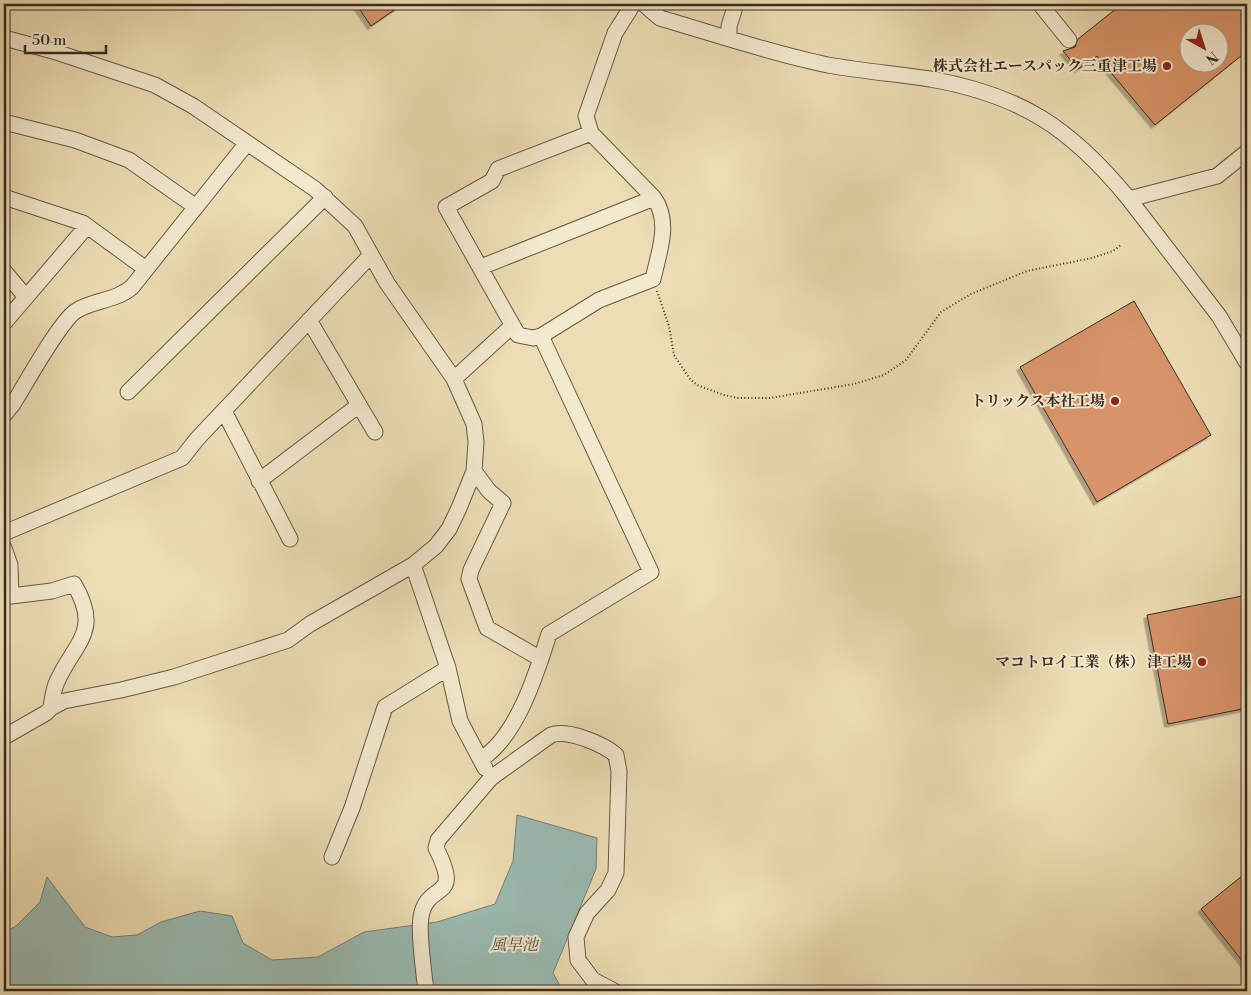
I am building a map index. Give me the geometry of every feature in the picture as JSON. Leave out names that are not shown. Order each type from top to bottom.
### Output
[{"type":"street","points":[[590,133],[498,169],[492,181],[446,207],[518,335],[533,338],[541,336],[599,300],[653,279],[663,235],[661,208],[654,198],[590,133],[586,116],[615,33],[637,4],[660,18],[827,64],[930,79],[970,88],[1006,100],[1042,118],[1074,140],[1104,170],[1219,316],[1247,363]]},
{"type":"street","points":[[729,38],[729,26],[736,4]]},
{"type":"street","points":[[1040,4],[1069,40]]},
{"type":"street","points":[[4,38],[53,50],[155,84],[193,106],[325,197],[355,226],[387,283],[454,379],[474,424],[476,442],[474,471],[449,530],[426,557],[310,624],[288,640],[174,677],[64,701],[4,737]]},
{"type":"street","points":[[4,122],[75,140],[128,160],[196,207]]},
{"type":"street","points":[[4,414],[13,404],[67,318],[85,306],[126,292],[247,144]]},
{"type":"street","points":[[1128,199],[1217,176],[1247,152]]},
{"type":"street","points":[[4,197],[87,226],[146,269]]},
{"type":"street","points":[[128,392],[325,197]]},
{"type":"street","points":[[481,267],[654,198]]},
{"type":"street","points":[[4,323],[87,226]]},
{"type":"street","points":[[4,533],[182,458],[371,255]]},
{"type":"street","points":[[4,270],[26,297]]},
{"type":"street","points":[[309,320],[375,432]]},
{"type":"street","points":[[454,379],[512,326]]},
{"type":"street","points":[[480,759],[498,744],[527,699],[549,634],[651,572],[541,336]]},
{"type":"street","points":[[259,481],[359,405]]},
{"type":"street","points":[[224,411],[290,539]]},
{"type":"street","points":[[474,471],[489,491],[503,503],[471,570],[469,579],[482,617],[487,628],[541,659]]},
{"type":"street","points":[[4,548],[10,565],[11,596],[52,591],[74,584],[84,601],[85,634],[56,684],[51,708]]},
{"type":"street","points":[[413,565],[448,668],[460,721],[491,778]]},
{"type":"street","points":[[332,857],[352,808],[386,707],[448,668]]},
{"type":"street","points":[[426,991],[420,918],[424,906],[446,884],[448,874],[436,848],[438,840],[491,778],[558,732],[572,734],[616,755],[619,771],[616,872],[608,890],[587,913],[576,937],[578,960],[593,980],[614,991]]},
{"type":"path","points":[[653,279],[669,326],[674,355],[690,380],[697,385],[724,395],[738,398],[770,398],[854,384],[884,375],[906,360],[941,312],[972,294],[1028,271],[1092,258],[1114,251],[1121,245]]},
{"type":"water","name":"風早池","points":[[517,815],[597,838],[596,869],[553,973],[563,991],[4,991],[4,933],[16,926],[40,902],[47,877],[85,927],[112,937],[137,935],[161,922],[200,911],[232,916],[243,943],[272,960],[318,957],[364,932],[437,922],[495,904],[513,861]]},
{"type":"building","points":[[356,4],[403,4],[371,26]]},
{"type":"building","name":"株式会社エースパック三重津工場","points":[[1122,4],[1247,4],[1247,51],[1228,66],[1228,22],[1178,22],[1178,72],[1221,72],[1155,125],[1097,56],[1078,69],[1063,51],[1075,47],[1078,39]]},
{"type":"building","name":"トリックス本社工場","points":[[1134,301],[1211,435],[1097,502],[1020,367]]},
{"type":"building","name":"マコトロイ工業（株） 津工場","points":[[1247,595],[1247,708],[1168,724],[1147,615]]},
{"type":"building","points":[[1247,872],[1247,967],[1201,909]]},
{"type":"place","name":"株式会社エースパック三重津工場","points":[[1167,66]]},
{"type":"place","name":"トリックス本社工場","points":[[1115,401]]},
{"type":"place","name":"マコトロイ工業（株） 津工場","points":[[1202,662]]}]
